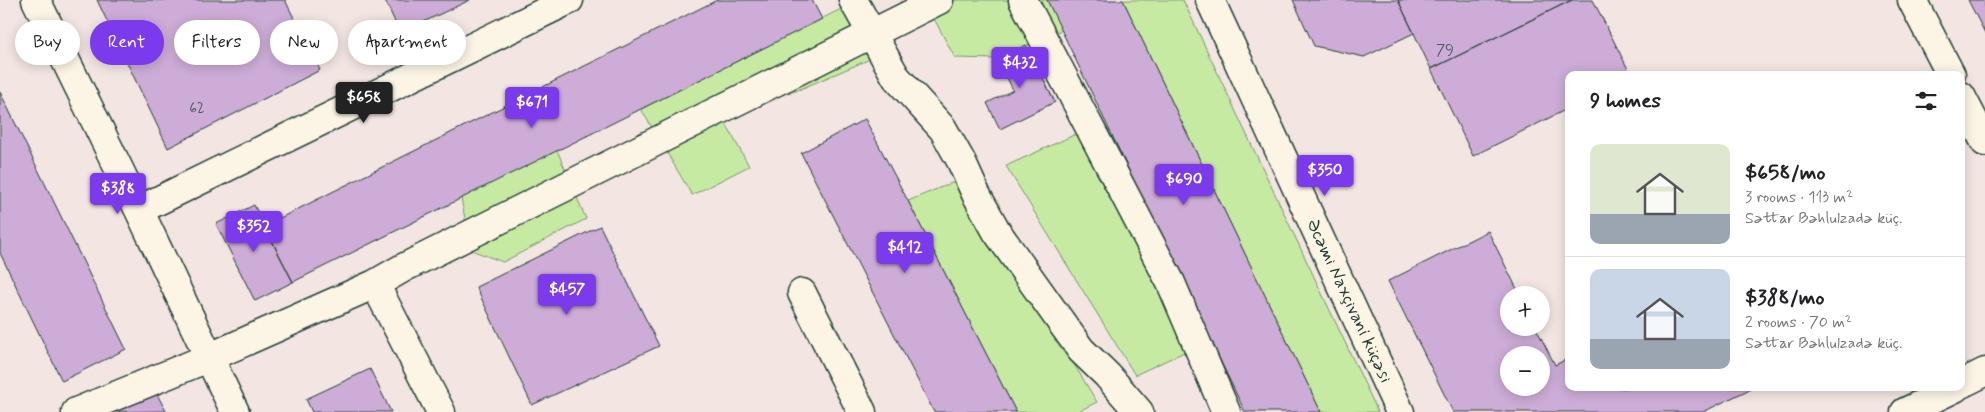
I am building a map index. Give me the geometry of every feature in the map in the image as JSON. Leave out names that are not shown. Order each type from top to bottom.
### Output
[{"type":"street","points":[[36,0],[235,412]]},
{"type":"street","points":[[139,210],[569,0]]},
{"type":"street","points":[[853,0],[896,77],[943,129],[997,232],[1081,350],[1108,376],[1139,412]]},
{"type":"street","points":[[76,412],[208,358],[375,284],[939,0]]},
{"type":"street","points":[[1023,0],[1171,283],[1226,412]]},
{"type":"street","name":"Əcəmi Naxçivani küçəsi","points":[[1210,0],[1400,412]]},
{"type":"street","points":[[1912,0],[1949,71]]},
{"type":"street","points":[[1965,104],[1985,142]]},
{"type":"street","points":[[375,284],[441,412]]},
{"type":"street","points":[[802,293],[862,412]]},
{"type":"street","points":[[1965,382],[1985,372]]},
{"type":"street","points":[[1906,412],[1949,391]]},
{"type":"green space","points":[[924,0],[1047,0],[1062,30],[998,59],[955,58]]},
{"type":"green space","points":[[1123,0],[1183,0],[1378,412],[1321,412]]},
{"type":"green space","points":[[845,7],[875,57],[791,93],[775,89],[722,117],[749,166],[692,195],[641,109]]},
{"type":"green space","points":[[1087,129],[1193,348],[1135,375],[1006,166]]},
{"type":"green space","points":[[557,150],[586,219],[503,262],[471,250],[461,198]]},
{"type":"green space","points":[[961,179],[1097,402],[1077,412],[1016,412],[908,201]]},
{"type":"building","points":[[97,0],[285,0],[295,20],[270,20],[270,65],[318,65],[320,70],[168,148],[128,65],[164,65],[164,20],[107,20]]},
{"type":"building","points":[[385,0],[470,0],[428,20],[394,20]]},
{"type":"building","points":[[717,0],[812,0],[822,19],[293,282],[264,226]]},
{"type":"building","points":[[1047,0],[1123,0],[1321,412],[1245,412]]},
{"type":"building","points":[[1293,0],[1398,0],[1414,33],[1364,57],[1314,46]]},
{"type":"building","points":[[1398,0],[1572,0],[1431,69]]},
{"type":"building","points":[[1572,0],[1593,0],[1629,71],[1565,71],[1565,110],[1473,156],[1431,69]]},
{"type":"building","points":[[1968,0],[1985,0],[1985,33]]},
{"type":"building","points":[[1026,45],[1055,102],[1000,129],[987,103],[1013,90],[998,59]]},
{"type":"building","points":[[0,92],[126,349],[62,381],[0,253]]},
{"type":"building","points":[[865,119],[1016,412],[934,412],[801,153]]},
{"type":"building","points":[[254,205],[293,282],[255,301],[216,224]]},
{"type":"building","points":[[600,226],[659,346],[532,405],[476,287]]},
{"type":"building","points":[[1488,231],[1516,286],[1500,286],[1500,336],[1540,336],[1545,346],[1500,346],[1500,396],[1550,396],[1550,355],[1555,365],[1565,360],[1565,391],[1746,391],[1703,412],[1453,412],[1388,281]]},
{"type":"building","points":[[370,369],[391,412],[312,412],[306,399]]},
{"type":"building","points":[[153,387],[166,411],[107,412]]}]
